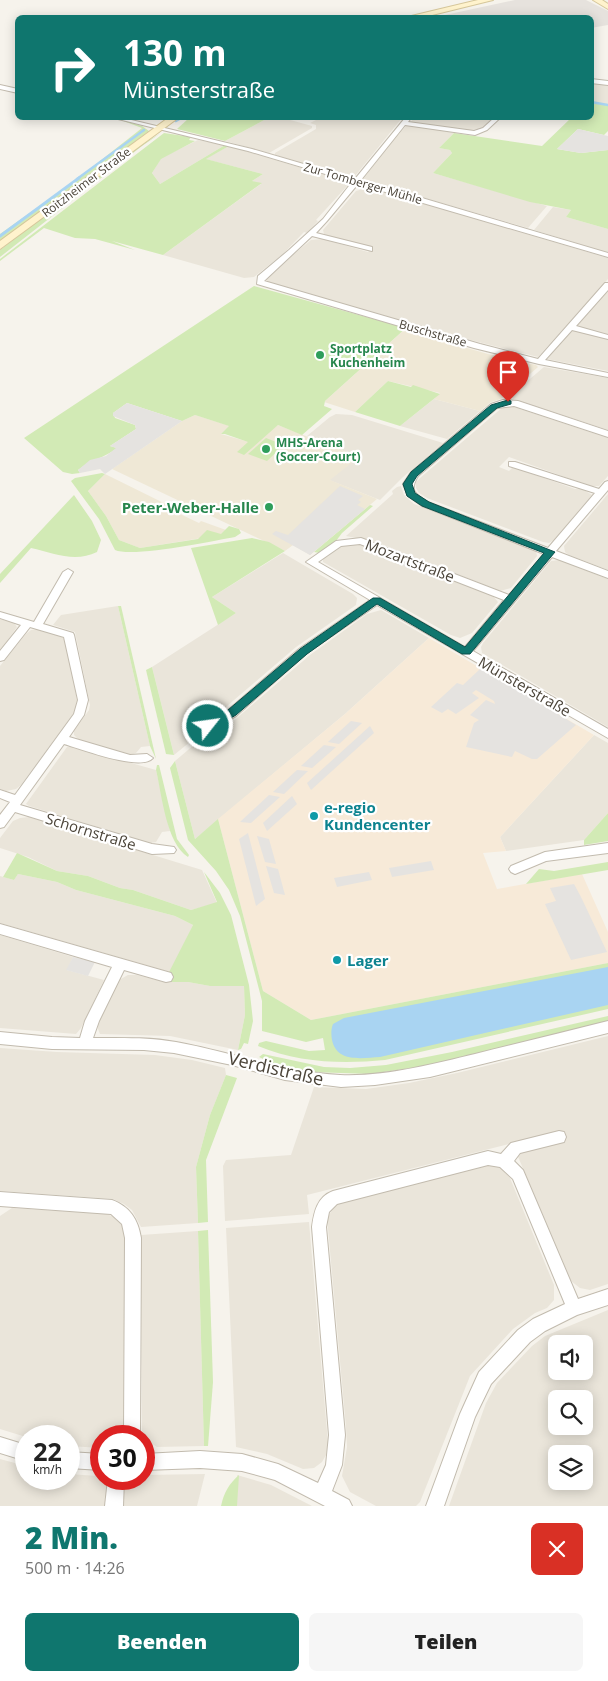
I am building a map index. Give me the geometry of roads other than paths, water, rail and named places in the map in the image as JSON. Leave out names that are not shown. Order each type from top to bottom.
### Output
[{"type":"street","points":[[420,15],[489,0]]},
{"type":"street","points":[[597,0],[608,7]]},
{"type":"street","points":[[594,81],[608,83]]},
{"type":"street","points":[[0,87],[15,90]]},
{"type":"street","name":"Zur Tomberger Mühle","points":[[125,120],[245,148],[608,255]]},
{"type":"street","name":"Roitzheimer Straße","points":[[0,246],[170,120]]},
{"type":"street","points":[[311,234],[330,215],[405,120],[475,133],[485,129],[495,120]]},
{"type":"street","points":[[311,234],[368,249]]},
{"type":"street","name":"Buschstraße","points":[[311,234],[261,278],[260,282],[446,337],[539,362],[608,375]]},
{"type":"street","points":[[539,362],[608,285]]},
{"type":"street","points":[[570,327],[608,337]]},
{"type":"street","points":[[608,434],[515,404],[500,403],[494,406],[409,480],[409,491],[419,501],[608,574]]},
{"type":"street","points":[[512,464],[600,492]]},
{"type":"street","points":[[466,652],[608,484]]},
{"type":"street","name":"Mozartstraße","points":[[311,562],[339,543],[349,540],[365,542],[511,599]]},
{"type":"street","name":"Münsterstraße","points":[[311,562],[608,734]]},
{"type":"street","points":[[0,658],[33,623],[44,616],[68,572]]},
{"type":"street","points":[[208,726],[232,713],[304,651],[376,600]]},
{"type":"street","points":[[0,615],[67,633],[72,641],[83,705],[79,715],[0,824]]},
{"type":"street","points":[[61,739],[130,759],[147,758]]},
{"type":"street","name":"Schornstraße","points":[[0,794],[15,804],[152,849],[170,850]]},
{"type":"street","points":[[515,869],[545,857],[608,848]]},
{"type":"street","points":[[0,930],[166,977]]},
{"type":"street","points":[[84,1044],[92,1021],[120,964]]},
{"type":"street","name":"Verdistraße","points":[[0,1038],[84,1044],[144,1044],[174,1047],[232,1059],[299,1077],[354,1081],[430,1071],[608,1027]]},
{"type":"street","points":[[504,1161],[516,1148],[559,1137]]},
{"type":"street","points":[[322,1495],[334,1465],[337,1435],[318,1227],[322,1209],[333,1198],[341,1194],[488,1158],[504,1161],[509,1164],[518,1176],[574,1308]]},
{"type":"street","points":[[0,1199],[112,1207],[122,1212],[130,1222],[133,1238],[132,1425]]},
{"type":"street","points":[[435,1506],[468,1414],[485,1378],[524,1336],[539,1325],[574,1308],[608,1297]]},
{"type":"street","points":[[0,1445],[15,1449]]},
{"type":"street","points":[[155,1462],[216,1460],[248,1463],[271,1470],[343,1506]]},
{"type":"street","points":[[114,1506],[115,1490]]},
{"type":"water","points":[[608,967],[608,1005],[380,1057],[351,1058],[345,1056],[339,1052],[332,1040],[333,1024],[344,1018]]},
{"type":"waterway","points":[[594,103],[608,105]]},
{"type":"waterway","points":[[77,179],[144,130]]},
{"type":"waterway","points":[[0,236],[79,178]]},
{"type":"place","name":"Sportplatz Kuchenheim","points":[[320,355]]},
{"type":"place","name":"MHS-Arena (Soccer-Court)","points":[[266,449]]},
{"type":"place","name":"Peter-Weber-Halle","points":[[269,507]]},
{"type":"place","name":"e-regio Kundencenter","points":[[314,816]]},
{"type":"place","name":"Lager","points":[[337,960]]}]
